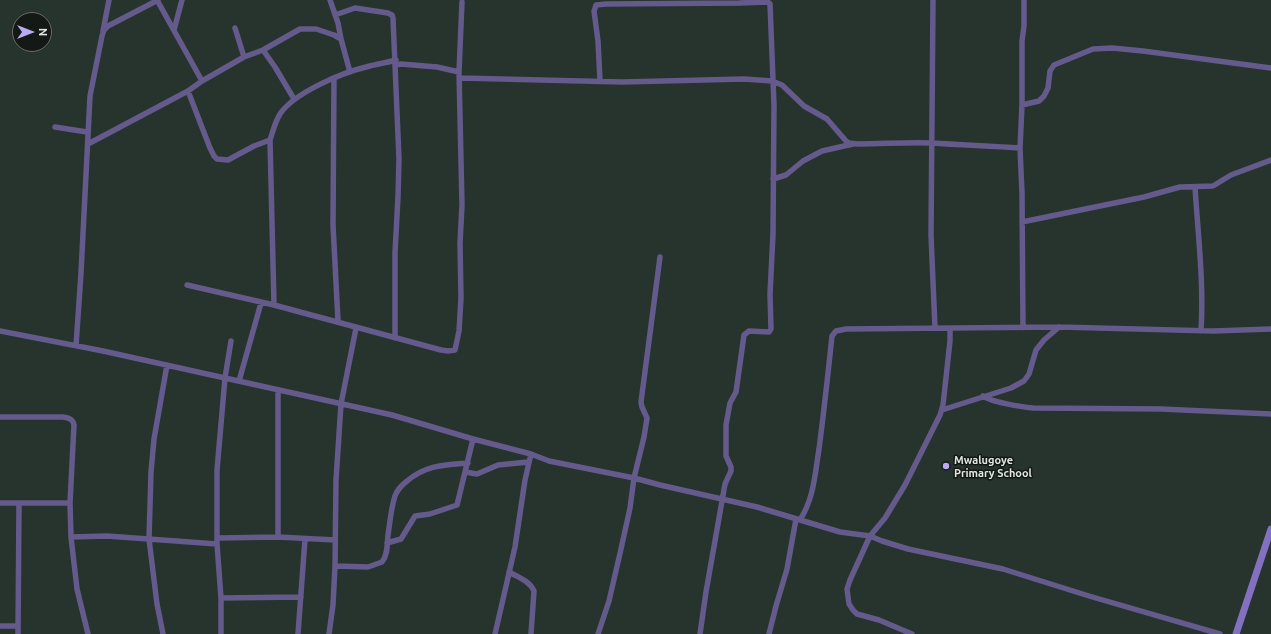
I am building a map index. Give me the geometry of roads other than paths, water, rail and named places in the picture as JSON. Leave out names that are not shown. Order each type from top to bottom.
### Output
[{"type":"street","points":[[76,346],[90,96],[109,0]]},
{"type":"street","points":[[103,32],[108,26],[158,0],[202,81]]},
{"type":"street","points":[[174,30],[182,0]]},
{"type":"street","points":[[330,0],[350,72]]},
{"type":"street","points":[[933,0],[931,235],[935,328]]},
{"type":"street","points":[[1023,328],[1022,193],[1020,148],[1024,0]]},
{"type":"street","points":[[187,286],[274,305],[338,321],[356,328],[448,351],[455,350],[460,331],[461,298],[460,243],[462,205],[459,72],[462,2]]},
{"type":"street","points":[[600,82],[598,41],[594,11],[596,5],[768,2],[771,5],[772,81],[774,105],[773,234],[770,294],[771,330],[761,332],[749,331],[744,335],[736,392],[730,403],[726,426],[726,456],[731,467],[731,472],[725,484],[700,634]]},
{"type":"street","points":[[335,15],[355,8],[390,14],[394,18],[398,166],[395,253],[395,338]]},
{"type":"street","points":[[235,28],[244,57]]},
{"type":"street","points":[[88,144],[188,92],[202,81],[244,57],[263,50],[302,28],[316,29],[341,38]]},
{"type":"street","points":[[1022,105],[1039,101],[1044,96],[1048,88],[1050,71],[1054,65],[1093,49],[1112,48],[1142,51],[1271,68]]},
{"type":"street","points":[[263,50],[294,99]]},
{"type":"street","points":[[274,305],[270,140],[280,115],[287,106],[294,99],[334,78],[350,72],[396,62],[401,64],[437,67],[459,72]]},
{"type":"street","points":[[334,78],[333,232],[338,321]]},
{"type":"street","points":[[460,78],[600,82],[744,79],[772,81],[782,85],[804,106],[826,119],[846,141],[856,144]]},
{"type":"street","points":[[188,92],[206,139],[217,159],[230,160],[254,146],[270,140]]},
{"type":"street","points":[[55,127],[87,132]]},
{"type":"street","points":[[773,179],[786,175],[804,161],[822,151],[856,144],[932,143],[946,145],[1020,148]]},
{"type":"street","points":[[1022,222],[1122,202],[1180,187],[1215,185],[1231,175],[1271,160]]},
{"type":"street","points":[[1195,187],[1201,267],[1201,331]]},
{"type":"street","points":[[598,634],[609,601],[622,549],[634,478],[647,419],[641,402],[660,257]]},
{"type":"street","points":[[239,381],[261,303]]},
{"type":"street","points":[[942,410],[1011,388],[1024,381],[1029,374],[1036,350],[1044,340],[1059,327]]},
{"type":"street","points":[[770,634],[798,519],[810,503],[813,490],[824,413],[832,336],[834,332],[846,329],[1059,327],[1201,331],[1271,329]]},
{"type":"street","points":[[329,634],[333,605],[336,480],[341,404],[356,328]]},
{"type":"street","points":[[912,634],[879,620],[857,614],[852,610],[849,604],[847,589],[870,536],[885,518],[905,485],[942,410],[950,329]]},
{"type":"street","points":[[0,331],[167,365],[392,415],[473,439],[531,454],[549,461],[634,478],[757,507],[840,532],[870,536],[908,548],[1003,569],[1220,634]]},
{"type":"street","points":[[221,634],[217,470],[230,341]]},
{"type":"street","points":[[163,634],[156,604],[149,539],[151,472],[167,365]]},
{"type":"street","points":[[278,390],[278,537]]},
{"type":"street","points":[[983,396],[988,399],[1033,408],[1168,409],[1271,414]]},
{"type":"street","points":[[0,417],[64,417],[72,420],[74,425],[70,503],[71,537],[73,561],[88,634]]},
{"type":"street","points":[[387,543],[401,539],[415,516],[430,514],[457,504],[473,439]]},
{"type":"street","points":[[495,634],[515,547],[524,480],[531,454]]},
{"type":"street","points":[[465,472],[477,474],[498,464],[528,462]]},
{"type":"street","points":[[335,566],[368,567],[375,566],[382,562],[385,559],[395,495],[399,488],[424,469],[443,465],[468,463]]},
{"type":"street","points":[[0,503],[70,503]]},
{"type":"street","points":[[18,634],[19,504]]},
{"type":"street","points":[[1236,634],[1271,529]]},
{"type":"street","points":[[71,537],[107,536],[218,541],[278,537],[335,540]]},
{"type":"street","points":[[298,634],[305,539]]},
{"type":"street","points":[[509,572],[525,581],[534,591],[531,634]]},
{"type":"street","points":[[221,598],[301,597]]},
{"type":"street","points":[[0,626],[17,626]]},
{"type":"place","name":"Mwalugoye Primary School","points":[[946,466]]}]
